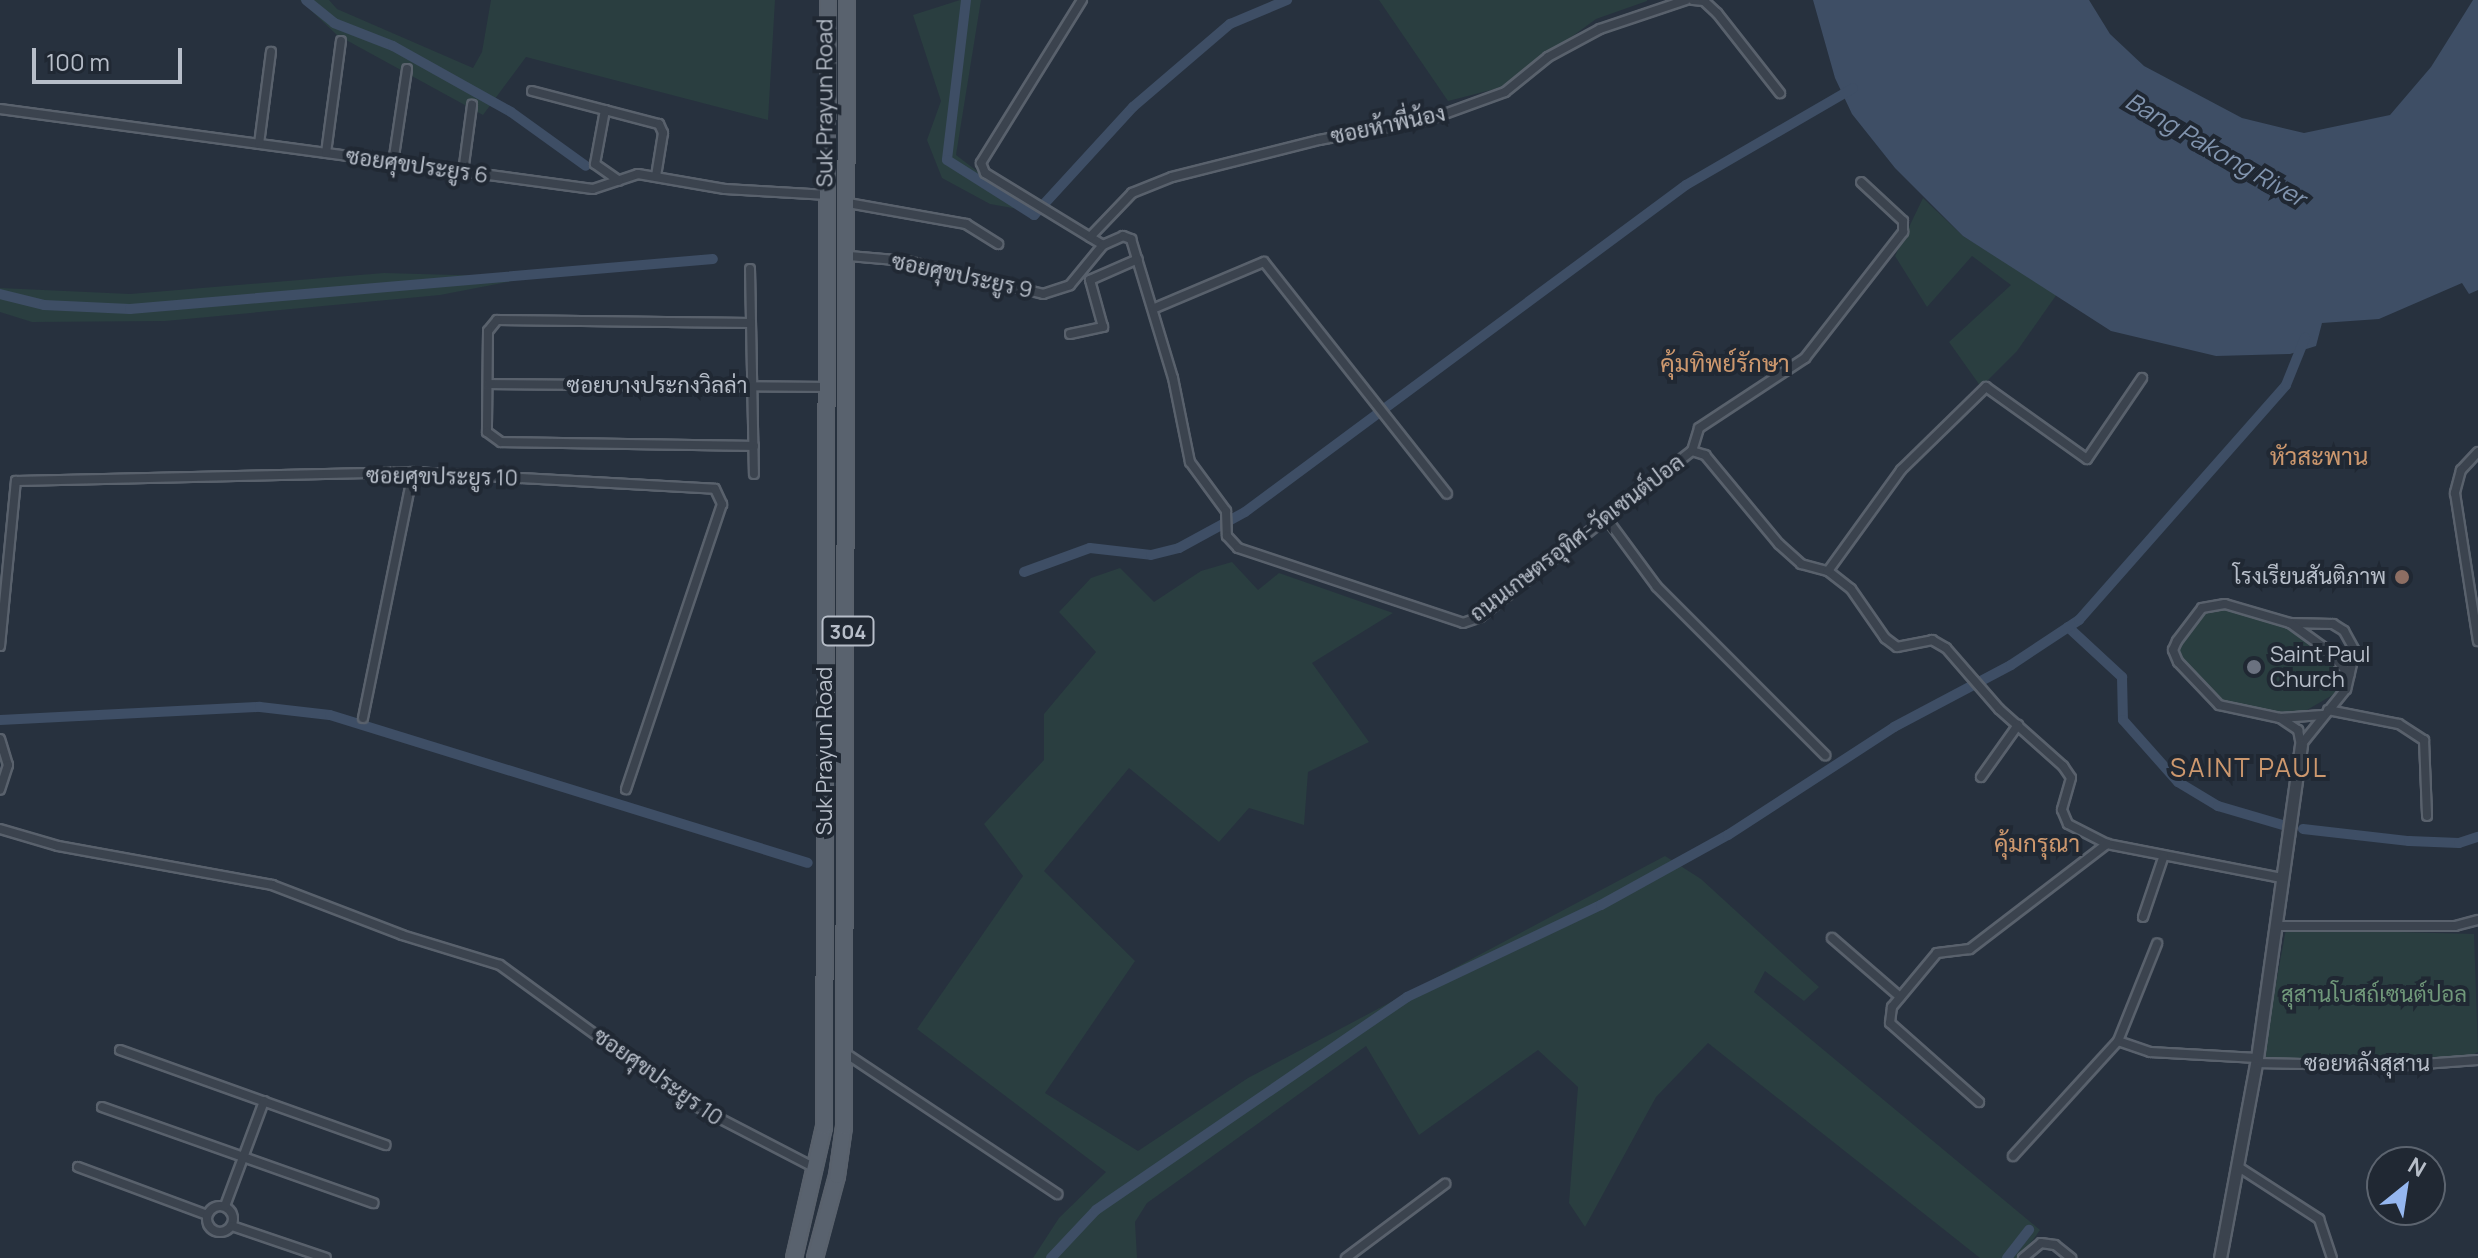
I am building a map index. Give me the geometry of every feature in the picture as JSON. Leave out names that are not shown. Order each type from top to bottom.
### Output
[{"type":"main road","name":"Suk Prayun Road","points":[[794,1258],[818,1169],[824,1127],[826,387],[830,195],[828,0]]},
{"type":"main road","name":"Suk Prayun Road","points":[[815,1258],[837,1176],[845,1053],[845,387],[849,256],[847,0]]},
{"type":"main road","points":[[826,387],[845,387]]},
{"type":"street","points":[[1082,0],[981,163],[985,173],[1103,245],[1123,236],[1131,239],[1138,259],[1090,280]]},
{"type":"street","name":"ซอยห้าพี่น้อง","points":[[1090,237],[1132,193],[1172,177],[1319,140],[1428,120],[1505,92],[1548,57],[1600,29],[1686,0]]},
{"type":"street","points":[[1693,0],[1704,1],[1717,13],[1780,93]]},
{"type":"street","points":[[326,153],[341,41]]},
{"type":"street","points":[[259,144],[271,52]]},
{"type":"street","points":[[393,163],[407,69]]},
{"type":"street","points":[[532,91],[659,124],[663,133],[656,176]]},
{"type":"street","points":[[463,172],[472,105]]},
{"type":"street","name":"ซอยศุขประยูร 6","points":[[0,109],[593,189],[633,175],[656,176],[725,189],[830,195]]},
{"type":"street","points":[[605,110],[595,164],[619,181]]},
{"type":"street","points":[[1692,451],[1699,428],[1751,399],[1805,358],[1874,262],[1903,232],[1903,221],[1861,182]]},
{"type":"street","points":[[848,203],[966,224],[998,244]]},
{"type":"street","name":"ซอยศุขประยูร 9","points":[[849,256],[907,261],[1043,294],[1061,292],[1103,245]]},
{"type":"street","name":"ถนนเกษตรอุทิศ-วัดเซนต์ปอล","points":[[1138,259],[1155,308],[1190,462],[1226,511],[1227,536],[1238,548],[1463,623],[1480,617],[1692,451],[1705,455],[1801,564],[1828,571],[1851,589],[1897,647],[1932,640],[1966,668],[1999,709],[2071,778],[2062,810],[2068,824],[2107,844],[2282,878]]},
{"type":"street","points":[[1155,308],[1264,262],[1447,494]]},
{"type":"street","points":[[750,269],[754,474]]},
{"type":"street","points":[[1070,334],[1103,327],[1090,280],[1083,270]]},
{"type":"street","points":[[751,323],[497,320],[488,331],[487,432],[501,442],[754,446]]},
{"type":"street","points":[[1828,571],[1901,470],[1986,387],[2087,459],[2142,378]]},
{"type":"street","name":"ซอยบางประกงวิลล่า","points":[[488,384],[826,387]]},
{"type":"street","points":[[2478,452],[2461,470],[2455,493],[2478,641]]},
{"type":"street","points":[[363,718],[413,472]]},
{"type":"street","name":"ซอยศุขประยูร 10","points":[[0,646],[16,481],[413,472],[721,492],[722,504],[626,789]]},
{"type":"street","points":[[1607,519],[1657,587],[1825,755]]},
{"type":"street","points":[[2301,745],[2325,712],[2346,689],[2355,651],[2344,631],[2333,624],[2290,623],[2213,603],[2196,616],[2173,650],[2187,673],[2219,705],[2280,718],[2325,712],[2399,724],[2424,740],[2427,816]]},
{"type":"street","points":[[2290,623],[2330,652],[2349,675]]},
{"type":"street","points":[[2220,1258],[2256,1060],[2301,745],[2298,730],[2280,718]]},
{"type":"street","points":[[1981,777],[2018,725]]},
{"type":"street","points":[[0,739],[8,765],[0,790]]},
{"type":"street","name":"ซอยศุขประยูร 10","points":[[0,829],[58,846],[272,885],[402,935],[500,965],[688,1102],[818,1169]]},
{"type":"street","points":[[1979,1102],[1890,1023],[1900,997],[1937,953],[1970,949],[2107,844]]},
{"type":"street","points":[[2143,917],[2164,855]]},
{"type":"street","points":[[2275,926],[2455,926],[2478,920]]},
{"type":"street","points":[[1832,938],[1900,997]]},
{"type":"street","points":[[2013,1156],[2118,1041],[2157,944]]},
{"type":"street","name":"ซอยหลังสุสาน","points":[[2118,1041],[2150,1052],[2256,1060],[2396,1066],[2478,1060]]},
{"type":"street","points":[[120,1050],[386,1145]]},
{"type":"street","points":[[845,1053],[1057,1194]]},
{"type":"street","points":[[225,1206],[264,1101]]},
{"type":"street","points":[[102,1107],[373,1203]]},
{"type":"street","points":[[2237,1166],[2319,1219],[2332,1258]]},
{"type":"street","points":[[78,1167],[207,1215],[213,1230],[225,1231],[232,1226]]},
{"type":"street","points":[[1346,1258],[1445,1184]]},
{"type":"street","points":[[207,1215],[216,1206],[225,1206],[232,1213],[232,1226]]},
{"type":"street","points":[[232,1226],[326,1258]]},
{"type":"street","points":[[2023,1258],[2041,1243],[2055,1245],[2071,1258]]},
{"type":"green space","points":[[300,0],[329,0],[337,9],[473,68],[482,52],[491,0],[775,0],[768,120],[526,57],[483,115],[337,35]]},
{"type":"green space","points":[[960,0],[981,0],[956,155],[1029,211],[990,204],[942,178],[927,140],[941,101],[913,15]]},
{"type":"green space","points":[[1379,0],[1647,1],[1596,19],[1503,87],[1448,101]]},
{"type":"green space","points":[[1923,198],[1963,236],[2057,294],[2017,351],[1981,387],[1949,342],[2011,285],[1972,256],[1927,307],[1895,256]]},
{"type":"green space","points":[[384,273],[533,277],[440,295],[165,321],[32,322],[0,312],[0,288],[130,294]]},
{"type":"green space","points":[[1232,562],[1258,590],[1279,573],[1393,613],[1312,663],[1369,742],[1308,772],[1304,825],[1249,808],[1219,842],[1129,768],[1044,871],[1135,961],[1045,1093],[1138,1151],[1248,1078],[1665,856],[1701,879],[1819,987],[1804,1001],[1765,971],[1754,992],[2040,1230],[2033,1240],[2017,1258],[1980,1258],[1708,1043],[1656,1097],[1585,1227],[1569,1203],[1578,1087],[1538,1050],[1419,1135],[1366,1046],[1147,1203],[1135,1222],[1137,1258],[1033,1258],[1059,1218],[1106,1172],[917,1029],[1023,876],[984,824],[1044,760],[1044,714],[1096,652],[1059,612],[1091,578],[1120,568],[1154,602],[1201,571]]},
{"type":"green space","points":[[2223,608],[2281,625],[2325,652],[2338,666],[2336,693],[2307,710],[2278,713],[2242,709],[2210,695],[2177,652],[2194,624],[2209,610]]},
{"type":"green space","name":"สุสานโบสถ์เซนต์ปอล","points":[[2286,929],[2474,934],[2478,1052],[2467,1058],[2418,1060],[2262,1059]]},
{"type":"water","name":"Bang Pakong River","points":[[1813,0],[2089,0],[2110,34],[2144,66],[2242,118],[2304,133],[2390,115],[2431,67],[2473,0],[2478,0],[2478,290],[2469,294],[2462,283],[2379,319],[2322,323],[2316,346],[2290,354],[2216,356],[2111,331],[1963,236],[1895,168],[1852,114],[1835,78]]},
{"type":"waterway","points":[[306,0],[334,23],[393,46],[511,112],[586,166]]},
{"type":"waterway","points":[[966,0],[947,160],[1034,215],[1133,107],[1230,24],[1287,0]]},
{"type":"waterway","points":[[1024,572],[1090,548],[1151,555],[1179,548],[1245,512],[1686,185],[1853,88]]},
{"type":"waterway","points":[[0,294],[44,305],[130,309],[713,259]]},
{"type":"waterway","points":[[1051,1258],[1096,1210],[1407,997],[1601,905],[1728,835],[1894,727],[2011,665],[2079,620],[2286,385],[2305,338]]},
{"type":"waterway","points":[[2068,627],[2122,677],[2123,720],[2178,782],[2218,806],[2286,826]]},
{"type":"waterway","points":[[0,720],[260,707],[330,715],[808,863]]},
{"type":"waterway","points":[[2303,829],[2409,841],[2459,843],[2478,837]]},
{"type":"waterway","points":[[2007,1258],[2029,1230]]},
{"type":"place","name":"โรงเรียนสันติภาพ","points":[[2402,577]]},
{"type":"place","name":"Saint Paul Church","points":[[2254,667]]},
{"type":"district","name":"คุ้มทิพย์รักษา","points":[[1725,363]]},
{"type":"district","name":"หัวสะพาน","points":[[2319,456]]},
{"type":"district","name":"SAINT PAUL","points":[[2249,768]]},
{"type":"district","name":"คุ้มกรุณา","points":[[2037,843]]}]
